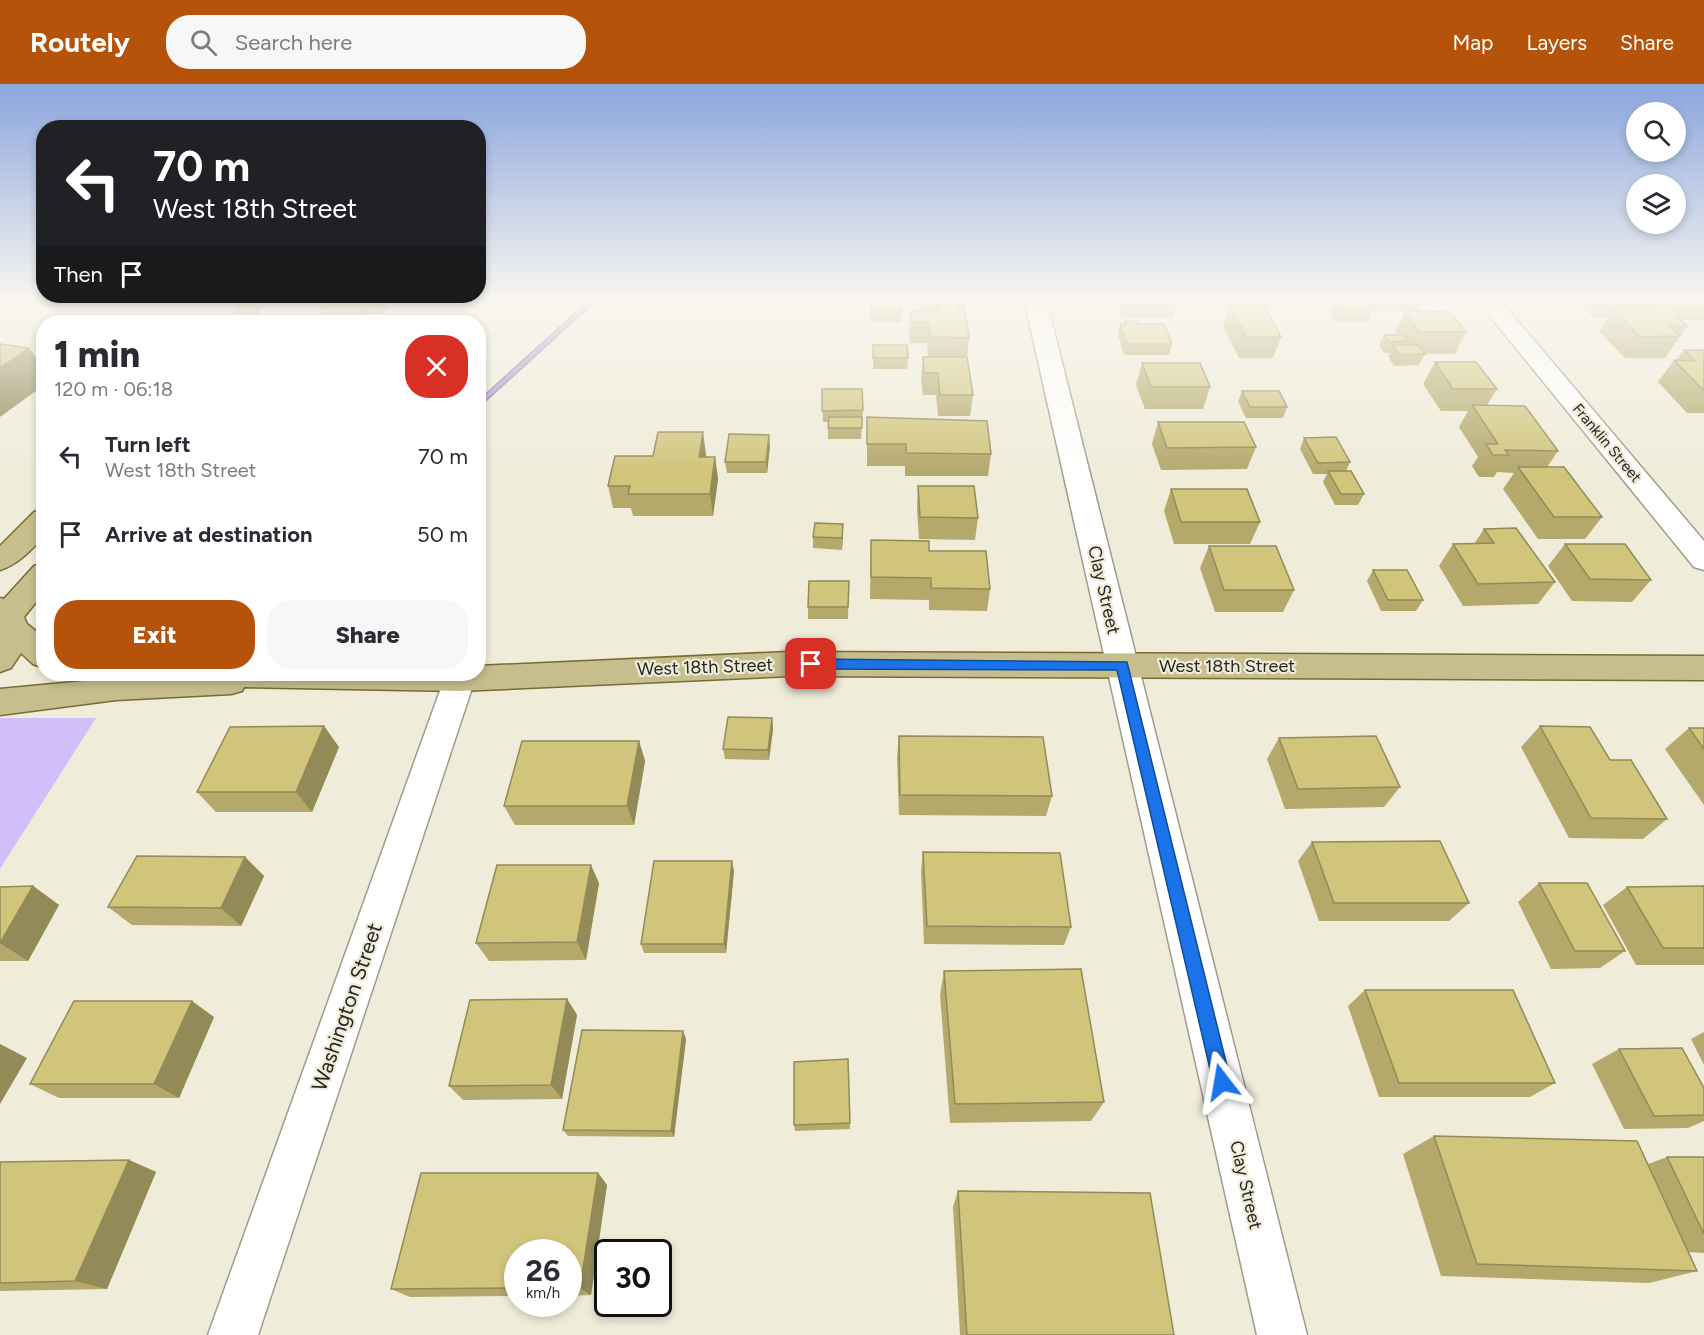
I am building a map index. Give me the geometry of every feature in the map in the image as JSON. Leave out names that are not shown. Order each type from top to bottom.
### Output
[{"type":"main road","points":[[0,560],[18,547],[36,527]]},
{"type":"main road","points":[[0,660],[8,649],[8,618],[18,601],[36,582]]},
{"type":"main road","points":[[8,618],[36,648]]},
{"type":"main road","name":"West 18th Street","points":[[486,677],[789,664],[1704,668]]},
{"type":"main road","name":"West 18th Street","points":[[0,702],[116,688],[245,681]]},
{"type":"street","name":"Clay Street","points":[[1049,357],[1282,1335]]},
{"type":"street","name":"Franklin Street","points":[[1536,357],[1704,560]]},
{"type":"street","name":"Washington Street","points":[[233,1335],[458,681]]},
{"type":"shaded area","points":[[526,357],[534,357],[486,401],[486,394]]},
{"type":"shaded area","points":[[0,718],[96,718],[0,869]]},
{"type":"building","points":[[0,357],[15,357],[0,368]]},
{"type":"building","points":[[923,357],[967,357],[973,395],[940,395],[938,373],[924,373]]},
{"type":"building","points":[[1691,357],[1704,357],[1704,391],[1674,360],[1695,361]]},
{"type":"building","points":[[1435,362],[1476,362],[1497,389],[1453,389]]},
{"type":"building","points":[[1142,363],[1200,363],[1210,387],[1151,387]]},
{"type":"building","points":[[822,389],[862,389],[863,410],[822,411]]},
{"type":"building","points":[[1242,391],[1279,391],[1287,407],[1250,407]]},
{"type":"building","points":[[1472,405],[1525,406],[1558,451],[1505,450],[1509,455],[1493,455],[1486,444],[1498,444]]},
{"type":"building","points":[[829,417],[862,417],[862,428],[828,428]]},
{"type":"building","points":[[867,417],[987,421],[991,454],[906,453],[906,444],[867,444]]},
{"type":"building","points":[[1158,422],[1244,422],[1256,447],[1167,448]]},
{"type":"building","points":[[658,432],[703,432],[699,457],[715,457],[710,494],[628,494],[630,486],[608,486],[615,456],[653,456]]},
{"type":"building","points":[[729,434],[769,435],[766,462],[725,462]]},
{"type":"building","points":[[1336,437],[1350,462],[1318,463],[1304,438]]},
{"type":"building","points":[[1518,467],[1564,467],[1602,517],[1554,517]]},
{"type":"building","points":[[1328,471],[1351,471],[1364,494],[1341,494]]},
{"type":"building","points":[[918,486],[974,486],[978,518],[920,517]]},
{"type":"building","points":[[1171,489],[1247,489],[1260,522],[1181,522]]},
{"type":"building","points":[[815,523],[843,524],[842,538],[813,537]]},
{"type":"building","points":[[1516,528],[1555,582],[1478,584],[1453,544],[1494,543],[1484,529]]},
{"type":"building","points":[[871,540],[929,541],[929,551],[986,551],[990,589],[931,588],[931,578],[871,577]]},
{"type":"building","points":[[1565,544],[1625,544],[1651,580],[1590,579]]},
{"type":"building","points":[[1209,546],[1276,546],[1294,590],[1224,590]]},
{"type":"building","points":[[1373,570],[1407,570],[1423,600],[1388,600]]},
{"type":"building","points":[[809,581],[849,581],[848,607],[808,607]]},
{"type":"building","points":[[728,717],[772,718],[768,750],[723,749]]},
{"type":"building","points":[[324,726],[296,792],[197,792],[230,727]]},
{"type":"building","points":[[1540,726],[1590,727],[1610,760],[1631,760],[1667,819],[1591,818]]},
{"type":"building","points":[[1689,728],[1704,728],[1704,749]]},
{"type":"building","points":[[899,736],[1043,737],[1052,796],[900,795]]},
{"type":"building","points":[[1376,736],[1400,787],[1298,789],[1279,738]]},
{"type":"building","points":[[522,741],[639,741],[627,806],[504,806]]},
{"type":"building","points":[[1440,841],[1469,903],[1334,903],[1312,842]]},
{"type":"building","points":[[923,852],[1060,853],[1071,927],[927,926]]},
{"type":"building","points":[[137,856],[245,857],[221,908],[108,907]]},
{"type":"building","points":[[654,861],[732,861],[724,944],[641,944]]},
{"type":"building","points":[[497,865],[591,865],[577,942],[476,943]]},
{"type":"building","points":[[1539,883],[1587,883],[1625,951],[1575,951]]},
{"type":"building","points":[[33,886],[0,943],[0,887]]},
{"type":"building","points":[[1704,886],[1704,948],[1663,948],[1627,887]]},
{"type":"building","points":[[1081,969],[1104,1102],[955,1104],[944,971]]},
{"type":"building","points":[[1365,990],[1513,990],[1555,1083],[1399,1083]]},
{"type":"building","points":[[567,999],[551,1085],[449,1086],[470,1000]]},
{"type":"building","points":[[74,1001],[192,1001],[154,1084],[30,1084]]},
{"type":"building","points":[[582,1030],[683,1031],[671,1131],[563,1130]]},
{"type":"building","points":[[1682,1048],[1704,1088],[1704,1115],[1654,1116],[1619,1049]]},
{"type":"building","points":[[848,1059],[850,1123],[794,1125],[794,1062]]},
{"type":"building","points":[[1434,1136],[1637,1141],[1697,1271],[1477,1264]]},
{"type":"building","points":[[1667,1157],[1704,1157],[1704,1234]]},
{"type":"building","points":[[129,1160],[75,1281],[0,1283],[0,1162]]},
{"type":"building","points":[[421,1173],[598,1173],[582,1275],[582,1239],[504,1239],[504,1288],[391,1289]]},
{"type":"building","points":[[958,1191],[1150,1193],[1174,1335],[967,1335]]},
{"type":"route","points":[[811,664],[1122,665],[1222,1082]]}]
